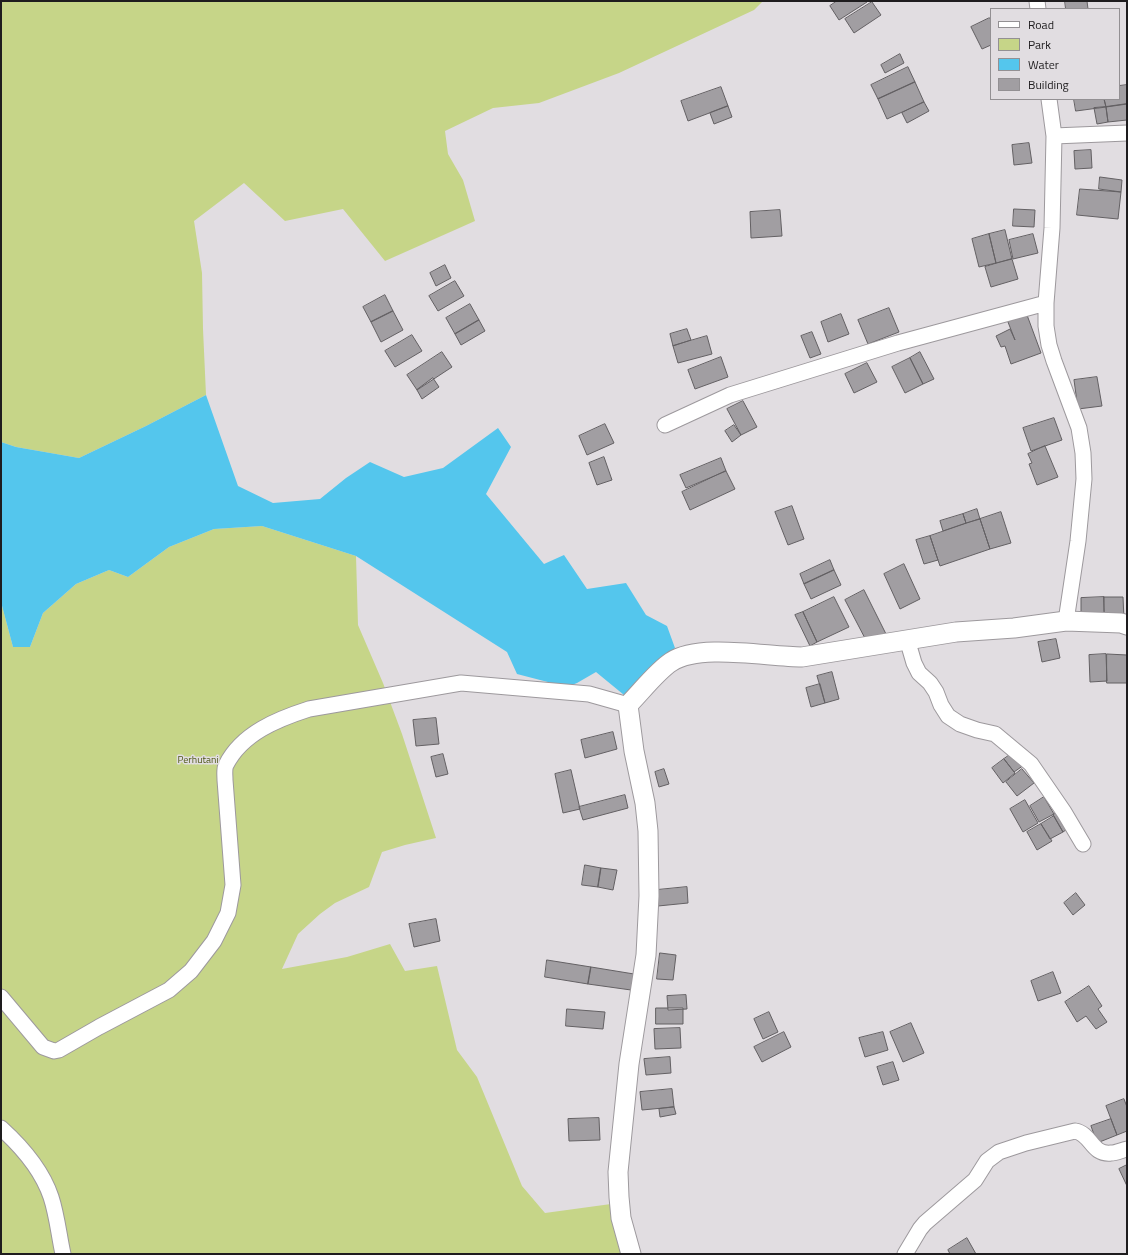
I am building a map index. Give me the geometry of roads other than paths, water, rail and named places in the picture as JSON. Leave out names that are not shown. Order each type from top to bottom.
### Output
[{"type":"main road","points":[[631,1254],[621,1218],[618,1172],[629,1064],[646,955],[649,896],[648,824],[634,751],[628,705],[671,662],[681,656],[690,654],[727,653],[802,657],[956,632],[1014,628],[1066,621],[1121,623],[1127,625]]},
{"type":"street","points":[[1049,100],[1054,136],[1052,228],[1046,303],[1046,326],[1049,344],[1079,428],[1083,453],[1084,479],[1078,541],[1066,621]]},
{"type":"street","points":[[1054,136],[1127,133]]},
{"type":"street","points":[[665,425],[730,395],[898,343],[1046,303]]},
{"type":"street","points":[[908,640],[914,663],[919,673],[933,688],[948,716],[960,724],[994,734],[1031,764],[1083,844]]},
{"type":"street","points":[[1,997],[43,1046],[54,1051],[59,1050],[169,990],[191,971],[214,941],[228,913],[233,885],[225,780],[226,766],[239,746],[259,730],[290,715],[309,709],[461,683],[589,694],[628,705]]},
{"type":"street","points":[[1,1128],[15,1141],[39,1171],[51,1197],[63,1254]]},
{"type":"street","points":[[905,1254],[925,1223],[975,1180],[987,1160],[999,1152],[1026,1143],[1075,1131],[1085,1135],[1098,1151],[1103,1153],[1112,1153],[1127,1149]]},
{"type":"water","points":[[206,395],[238,486],[273,503],[320,499],[346,478],[370,462],[404,477],[443,468],[498,428],[511,447],[486,494],[544,564],[564,555],[587,589],[626,583],[646,615],[667,626],[675,648],[648,675],[624,695],[596,672],[567,687],[517,674],[507,652],[356,556],[262,526],[214,529],[169,547],[128,577],[109,570],[76,584],[43,613],[30,647],[13,647],[1,602],[1,442],[16,447],[79,458]]},
{"type":"park label","name":"Perhutani","points":[[198,761]]}]
